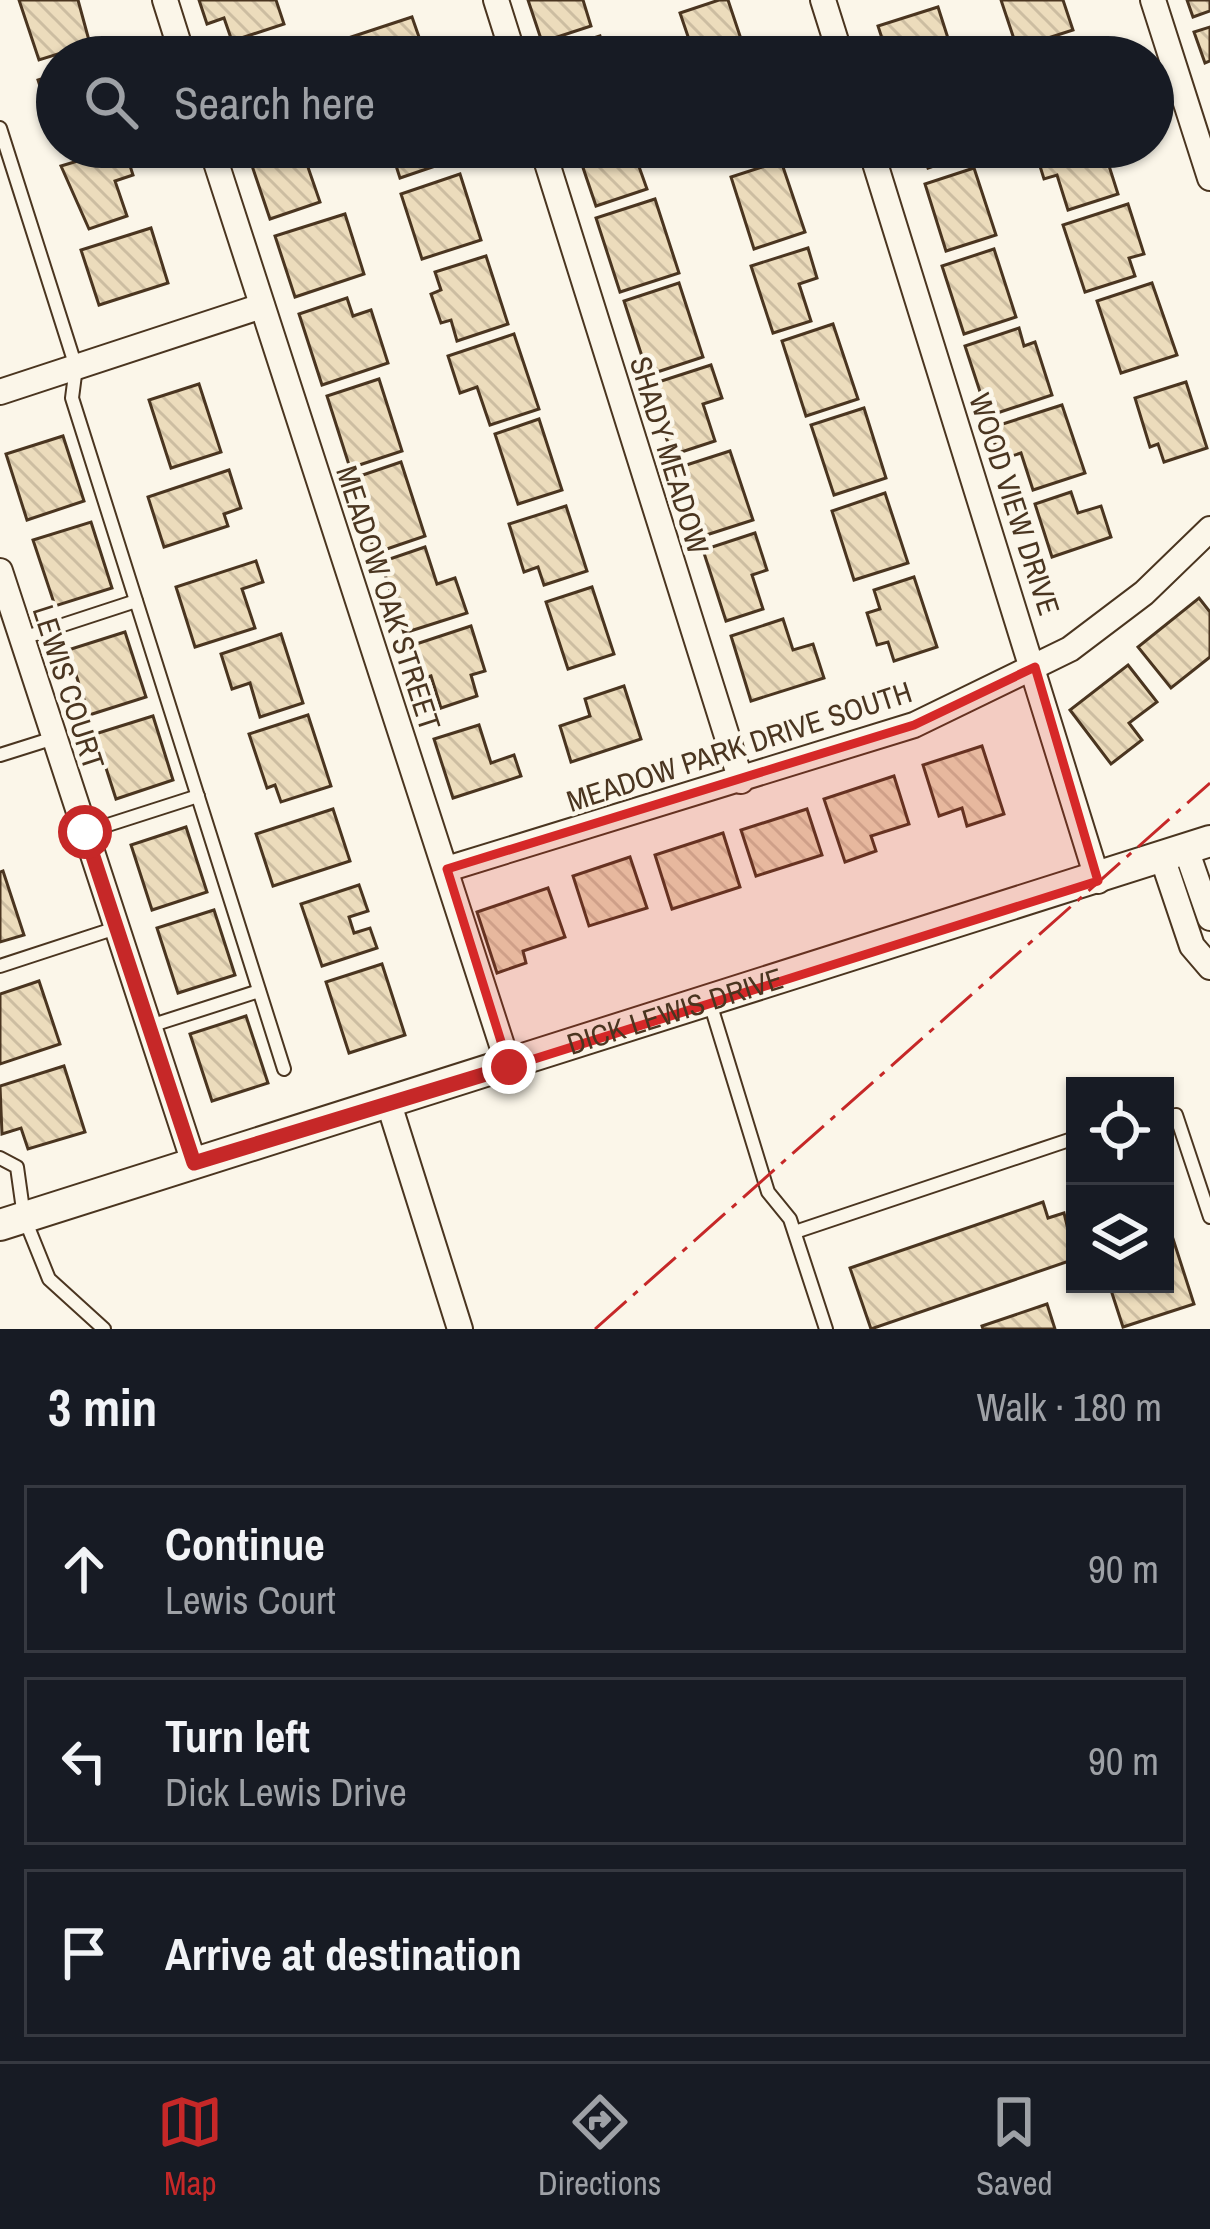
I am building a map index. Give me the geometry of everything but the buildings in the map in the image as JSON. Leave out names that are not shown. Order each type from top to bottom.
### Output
[{"type":"street","points":[[165,0],[176,36]]},
{"type":"street","points":[[496,0],[507,36]]},
{"type":"street","points":[[823,0],[835,36]]},
{"type":"street","points":[[1153,0],[1165,36]]},
{"type":"street","points":[[1174,66],[1210,178]]},
{"type":"street","name":"MEADOW OAK STREET","points":[[219,168],[509,1067]]},
{"type":"street","name":"SHADY MEADOW","points":[[549,168],[741,781]]},
{"type":"street","name":"WOOD VIEW DRIVE","points":[[877,168],[1099,880]]},
{"type":"street","points":[[0,392],[262,306]]},
{"type":"street","name":"MEADOW PARK DRIVE SOUTH","points":[[447,869],[914,725],[1070,650],[1144,593],[1210,529]]},
{"type":"street","name":"LEWIS COURT","points":[[0,571],[194,1163]]},
{"type":"street","points":[[1187,851],[1210,918]]},
{"type":"street","points":[[1187,851],[1192,946],[1210,967]]},
{"type":"street","name":"DICK LEWIS DRIVE","points":[[12,1221],[1187,851]]},
{"type":"street","points":[[389,1104],[452,1327]]},
{"type":"lane","points":[[0,128],[76,367],[72,398],[284,1070]]},
{"type":"lane","points":[[22,638],[136,601]]},
{"type":"lane","points":[[0,755],[54,738]]},
{"type":"lane","points":[[85,832],[198,796]]},
{"type":"lane","points":[[0,966],[116,928]]},
{"type":"lane","points":[[148,1026],[259,991]]},
{"type":"lane","points":[[710,1002],[768,1192],[795,1232],[826,1329]]},
{"type":"lane","points":[[1174,1115],[1210,1217]]},
{"type":"lane","points":[[795,1232],[1066,1141]]},
{"type":"lane","points":[[0,1158],[17,1167],[12,1221],[49,1279],[104,1329]]},
{"type":"highlighted area","points":[[1035,667],[1098,881],[509,1067],[447,869],[914,725]]},
{"type":"power","points":[[595,1329],[1210,783]]},
{"type":"route","points":[[85,832],[194,1163],[509,1067]]}]
